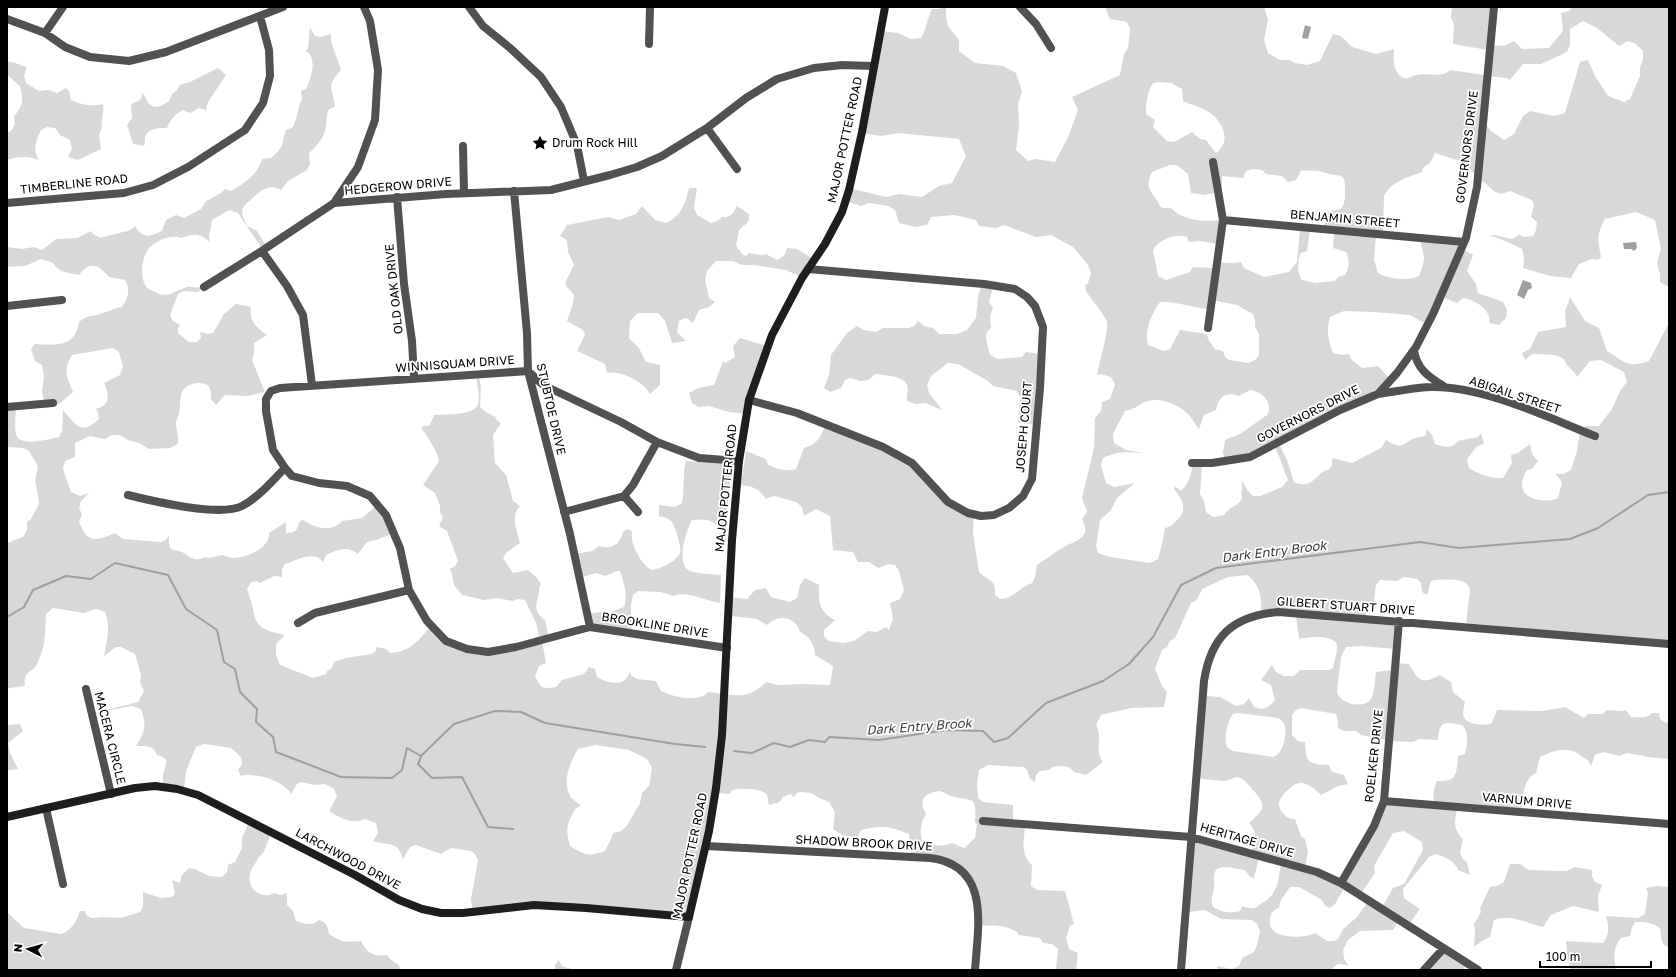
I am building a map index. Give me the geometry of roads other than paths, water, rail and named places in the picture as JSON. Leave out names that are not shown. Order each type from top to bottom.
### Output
[{"type":"street","points":[[45,33],[63,7]]},
{"type":"street","points":[[7,19],[45,33],[65,48],[90,57],[129,61],[166,52],[283,7]]},
{"type":"street","points":[[204,287],[262,251],[334,203],[358,167],[375,120],[378,70],[370,21],[364,7]]},
{"type":"street","points":[[469,7],[482,26],[510,48],[541,77],[561,108],[577,145],[584,181]]},
{"type":"street","points":[[649,44],[650,7]]},
{"type":"street","name":"MAJOR POTTER ROAD","points":[[676,970],[706,846],[716,795],[722,741],[732,540],[739,461],[749,400],[772,335],[808,269],[825,244],[842,212],[849,190],[885,7]]},
{"type":"street","points":[[1020,7],[1036,24],[1051,48]]},
{"type":"street","name":"GOVERNORS DRIVE","points":[[1192,463],[1212,463],[1250,457],[1340,410],[1378,394],[1397,373],[1414,350],[1433,314],[1464,242],[1477,187],[1494,7]]},
{"type":"street","name":"TIMBERLINE ROAD","points":[[7,203],[124,193],[153,185],[188,167],[245,130],[263,102],[270,76],[270,50],[260,16]]},
{"type":"street","name":"HEDGEROW DRIVE","points":[[334,203],[397,197],[551,190],[637,167],[662,156],[707,128],[746,98],[777,79],[814,68],[842,65],[873,66]]},
{"type":"street","points":[[707,128],[737,169]]},
{"type":"street","name":"HEDGEROW DRIVE","points":[[463,146],[464,193]]},
{"type":"street","points":[[1208,328],[1223,220],[1213,162]]},
{"type":"street","name":"STUBTOE DRIVE","points":[[514,192],[527,333],[528,371],[564,512],[590,627]]},
{"type":"street","name":"OLD OAK DRIVE","points":[[397,197],[404,284],[412,341],[414,378]]},
{"type":"street","name":"BENJAMIN STREET","points":[[1223,220],[1464,242]]},
{"type":"street","points":[[262,251],[287,286],[303,315],[312,385]]},
{"type":"street","name":"JOSEPH COURT","points":[[749,400],[797,413],[883,447],[912,463],[948,502],[968,513],[981,516],[994,515],[1009,508],[1023,496],[1032,479],[1040,401],[1043,327],[1035,306],[1027,297],[1015,289],[984,284],[808,269]]},
{"type":"street","points":[[7,306],[62,300]]},
{"type":"street","points":[[1414,350],[1416,361],[1427,376],[1447,388]]},
{"type":"street","name":"WINNISQUAM DRIVE","points":[[271,391],[280,388],[312,385],[528,371],[543,385],[621,422],[657,442],[699,458],[739,461]]},
{"type":"street","name":"ABIGAIL STREET","points":[[1378,394],[1432,387],[1457,388],[1515,405],[1596,436]]},
{"type":"street","name":"BROOKLINE DRIVE","points":[[271,391],[266,399],[266,411],[273,450],[284,468],[292,476],[319,483],[347,486],[370,496],[386,515],[400,548],[410,590],[426,621],[446,641],[467,649],[488,652],[516,647],[590,627],[727,648]]},
{"type":"street","points":[[7,407],[53,403]]},
{"type":"street","points":[[564,512],[624,496],[634,485],[657,442]]},
{"type":"street","points":[[128,495],[148,500],[225,511],[241,507],[260,494],[284,468]]},
{"type":"street","points":[[624,496],[638,512]]},
{"type":"street","points":[[298,623],[316,613],[410,590]]},
{"type":"street","name":"GILBERT STUART DRIVE","points":[[1181,970],[1204,681],[1212,649],[1226,632],[1244,620],[1261,614],[1278,612],[1669,644]]},
{"type":"street","name":"ROELKER DRIVE","points":[[1341,883],[1374,826],[1384,801],[1399,621]]},
{"type":"street","name":"MACERA CIRCLE","points":[[86,689],[111,794]]},
{"type":"street","name":"LARCHWOOD DRIVE","points":[[7,817],[155,786],[177,788],[198,795],[355,875],[399,900],[422,909],[441,913],[464,913],[534,906],[586,908],[689,917]]},
{"type":"street","name":"VARNUM DRIVE","points":[[1384,801],[1669,824]]},
{"type":"street","points":[[46,808],[63,884]]},
{"type":"street","name":"HERITAGE DRIVE","points":[[983,821],[1191,837],[1317,872],[1341,883],[1478,970]]},
{"type":"street","name":"SHADOW BROOK DRIVE","points":[[706,846],[930,858],[950,862],[968,876],[976,898],[978,919],[975,970]]},
{"type":"street","points":[[1424,970],[1443,949]]},
{"type":"waterway","name":"Dark Entry Brook","points":[[734,751],[752,753],[774,743],[790,747],[809,740],[825,742],[829,737],[879,740],[946,730],[983,731],[994,742],[1008,738],[1046,703],[1103,681],[1129,664],[1153,637],[1181,585],[1216,568],[1420,542],[1459,548],[1570,539],[1598,528],[1648,495],[1669,492]]},
{"type":"waterway","name":"Dark Entry Brook","points":[[7,617],[24,607],[33,590],[66,576],[91,579],[115,563],[168,575],[186,609],[217,630],[224,662],[235,669],[240,692],[257,709],[256,722],[273,737],[276,752],[341,777],[392,778],[402,770],[407,748],[421,756],[454,724],[495,711],[521,712],[545,723],[675,744],[705,747]]},
{"type":"waterway","points":[[421,757],[418,764],[432,778],[462,777],[488,827],[513,829]]},
{"type":"place","name":"Drum Rock Hill","points":[[540,143]]}]
